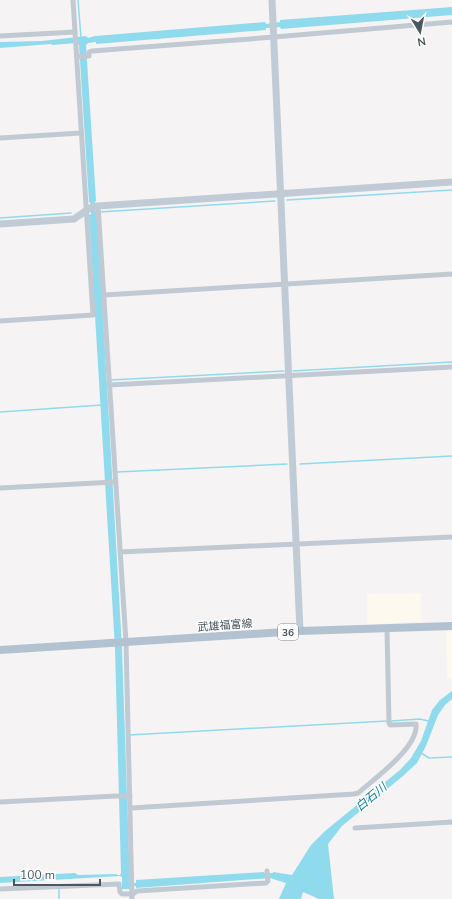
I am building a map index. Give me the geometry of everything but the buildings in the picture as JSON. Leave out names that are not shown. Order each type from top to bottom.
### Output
[{"type":"main road","name":"武雄福富線","points":[[0,650],[300,631],[452,626]]},
{"type":"street","points":[[73,0],[81,133],[95,209],[104,295],[125,642],[133,896]]},
{"type":"street","points":[[272,0],[300,631]]},
{"type":"street","points":[[77,57],[89,56],[89,52],[92,51],[273,34],[452,22]]},
{"type":"street","points":[[0,36],[75,34]]},
{"type":"street","points":[[0,138],[81,133]]},
{"type":"street","points":[[0,224],[74,219],[95,209],[452,182]]},
{"type":"street","points":[[0,321],[94,315],[95,209]]},
{"type":"street","points":[[104,295],[452,274]]},
{"type":"street","points":[[109,382],[452,367]]},
{"type":"street","points":[[0,488],[115,482]]},
{"type":"street","points":[[120,552],[452,537]]},
{"type":"street","points":[[131,808],[358,793],[401,756],[411,742],[416,728],[416,724],[390,725],[387,629]]},
{"type":"street","points":[[0,802],[129,796]]},
{"type":"street","points":[[355,828],[452,822]]},
{"type":"street","points":[[133,896],[137,891],[266,883],[268,881],[267,871]]},
{"type":"street","points":[[0,889],[119,884],[120,892],[122,894],[133,896]]},
{"type":"shaded area","points":[[421,593],[421,621],[367,625],[367,594]]},
{"type":"shaded area","points":[[446,631],[452,631],[452,680],[447,677]]},
{"type":"water","name":"白石川","points":[[452,7],[452,15],[281,29],[280,27],[266,28],[266,30],[96,44],[96,42],[88,43],[86,45],[122,648],[130,883],[136,883],[136,880],[264,872],[292,875],[311,845],[325,831],[400,770],[411,758],[421,741],[432,710],[440,700],[452,691],[452,699],[445,705],[438,715],[426,746],[417,763],[342,826],[328,844],[334,899],[319,899],[303,892],[301,899],[279,899],[286,883],[270,878],[136,888],[136,886],[130,886],[130,889],[122,889],[122,877],[120,876],[0,883],[0,877],[75,873],[78,875],[120,875],[121,873],[115,648],[89,215],[91,214],[79,45],[77,43],[0,48],[0,42],[42,41],[86,36],[88,38],[95,36],[265,22],[266,24],[280,22],[280,20]]},
{"type":"waterway","points":[[78,0],[81,38]]},
{"type":"waterway","points":[[287,200],[452,190]]},
{"type":"waterway","points":[[99,212],[275,201]]},
{"type":"waterway","points":[[0,218],[71,213]]},
{"type":"waterway","points":[[293,371],[452,362]]},
{"type":"waterway","points":[[110,380],[284,371]]},
{"type":"waterway","points":[[0,412],[102,405]]},
{"type":"waterway","points":[[300,464],[452,456]]},
{"type":"waterway","points":[[117,472],[287,464]]},
{"type":"waterway","points":[[391,721],[420,719],[428,721]]},
{"type":"waterway","points":[[129,735],[387,721]]},
{"type":"waterway","points":[[421,753],[429,758],[452,757]]},
{"type":"waterway","points":[[59,889],[59,899]]}]
